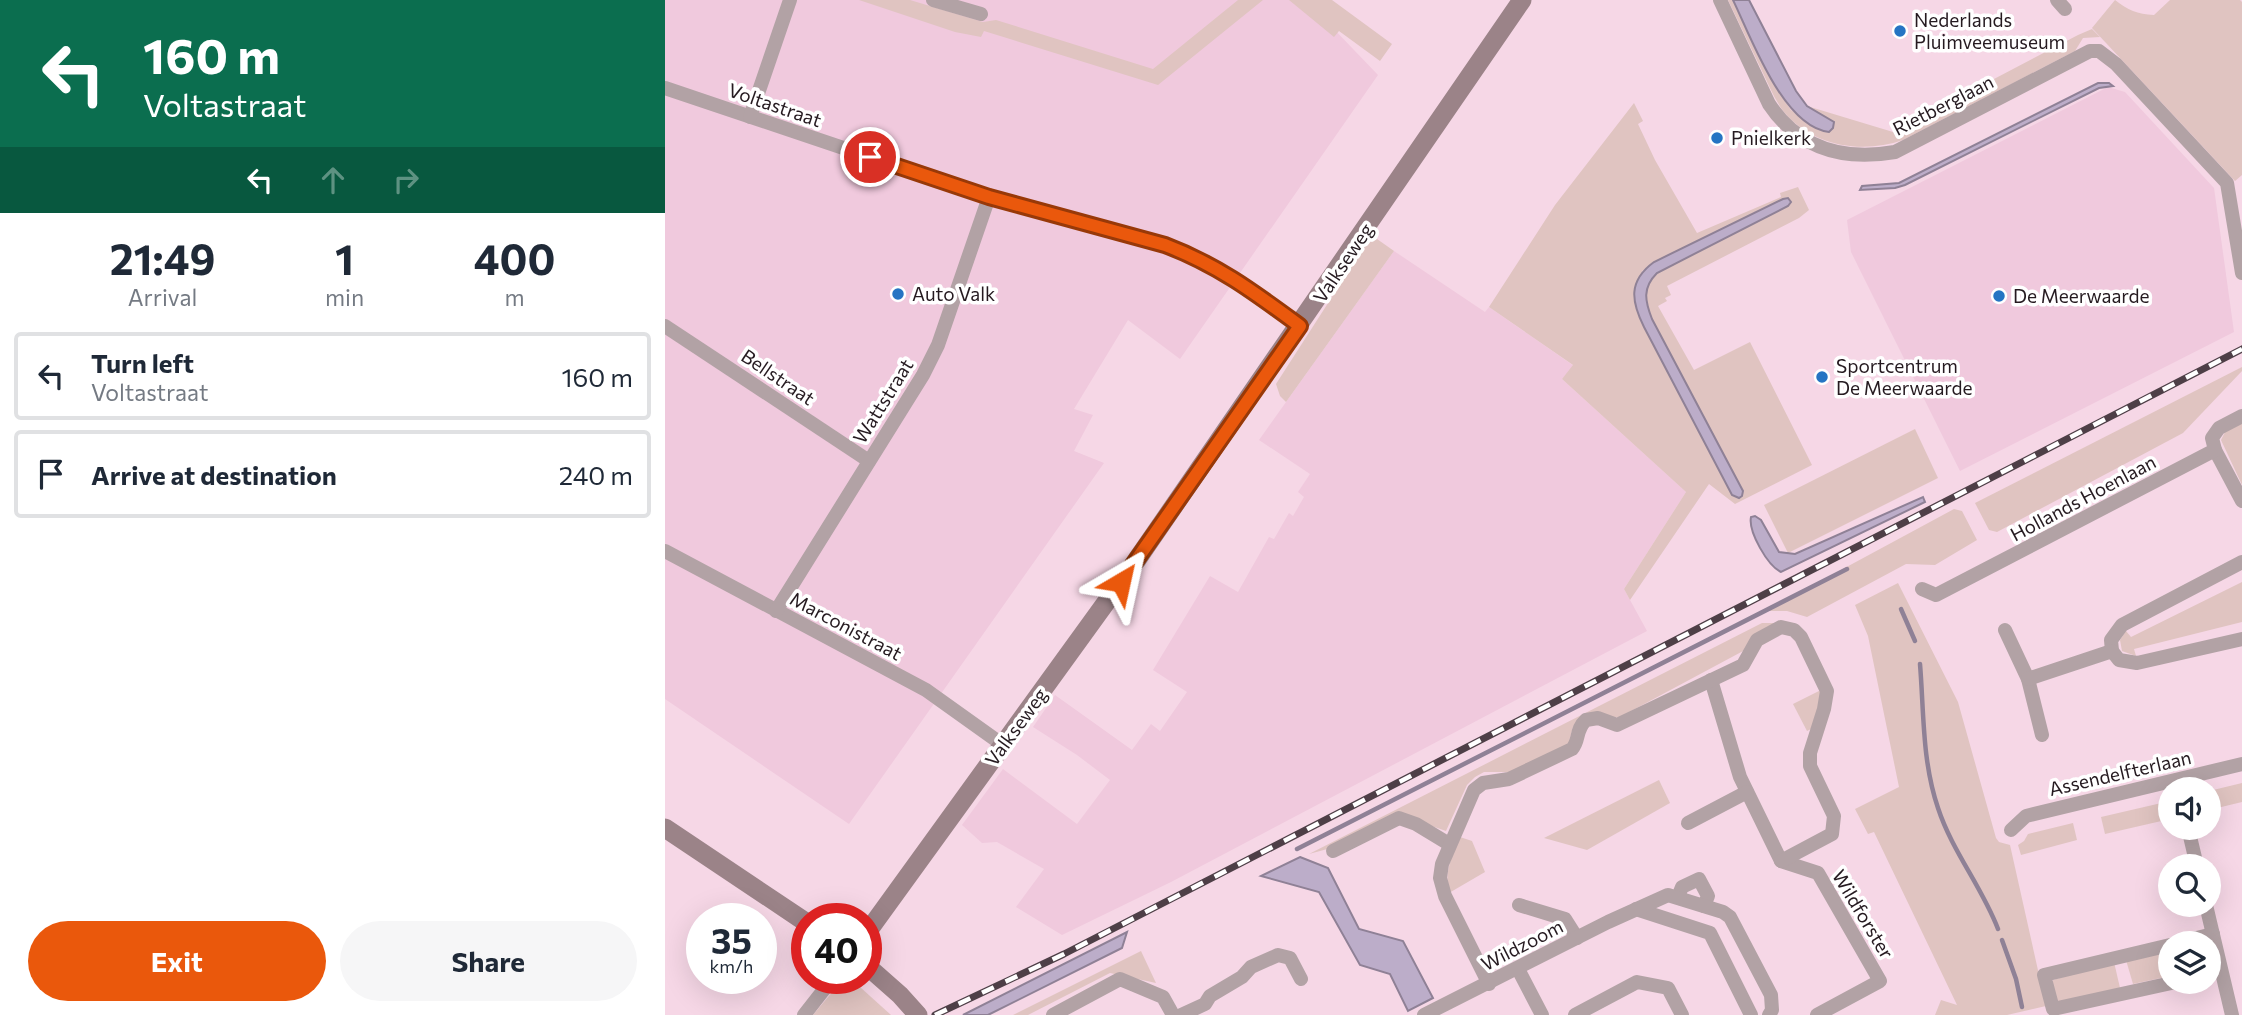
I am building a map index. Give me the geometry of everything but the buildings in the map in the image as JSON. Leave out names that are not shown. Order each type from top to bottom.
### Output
[{"type":"street","points":[[750,117],[790,0]]},
{"type":"street","points":[[933,0],[981,14]]},
{"type":"street","name":"Valkseweg","points":[[882,912],[1136,561],[1522,0]]},
{"type":"street","name":"Rietberglaan","points":[[1720,0],[1779,119],[1815,145],[1845,155],[1871,156],[1895,152],[2090,51],[2099,51],[2116,64],[2227,183],[2242,273]]},
{"type":"street","name":"Voltastraat","points":[[665,88],[989,197],[1165,245],[1192,255],[1233,277],[1300,326]]},
{"type":"street","name":"Wattstraat","points":[[776,611],[923,375],[938,345],[989,197]]},
{"type":"street","name":"Bellstraat","points":[[665,326],[869,461]]},
{"type":"street","points":[[2242,416],[2215,432],[2212,438],[2215,450],[2242,501]]},
{"type":"street","name":"Hollands Hoenlaan","points":[[1921,589],[1936,595],[2215,450]]},
{"type":"street","name":"Marconistraat","points":[[665,551],[926,690],[1003,746]]},
{"type":"street","points":[[2242,562],[2122,625],[2111,640],[2112,651],[2119,660],[2137,663],[2242,639]]},
{"type":"street","points":[[1489,984],[1441,885],[1440,870],[1470,795],[1483,783],[1509,779],[1572,748],[1576,744],[1577,732],[1586,720],[1598,718],[1617,725],[1743,664],[1757,640],[1781,627],[1794,630],[1801,637],[1827,691],[1810,753],[1811,766],[1834,816],[1832,834],[1781,861],[1740,777],[1711,680]]},
{"type":"street","points":[[2005,631],[2028,679],[2042,735]]},
{"type":"street","points":[[2028,679],[2112,651]]},
{"type":"street","name":"Assendelfterlaan","points":[[2202,777],[2242,764]]},
{"type":"street","name":"Assendelfterlaan","points":[[2011,830],[2026,816],[2158,789]]},
{"type":"street","points":[[1688,823],[1747,792]]},
{"type":"street","points":[[1333,851],[1399,818],[1416,824],[1449,844]]},
{"type":"street","points":[[665,828],[791,912]]},
{"type":"street","name":"Wildforster","points":[[1781,861],[1818,873],[1880,981],[1817,1015]]},
{"type":"street","name":"Wildzoom","points":[[1424,1015],[1659,898],[1668,895],[1678,897],[1682,887],[1699,879],[1708,895],[1704,906]]},
{"type":"street","points":[[1678,897],[1723,912],[1734,923],[1771,995],[1772,1010],[1769,1015]]},
{"type":"street","points":[[1519,905],[1565,919],[1577,938]]},
{"type":"street","points":[[1636,909],[1710,933],[1751,1015]]},
{"type":"street","points":[[2158,948],[2044,975],[2053,1009],[2158,986]]},
{"type":"street","points":[[1181,1015],[1205,1004],[1210,996],[1242,977],[1251,967],[1278,955],[1290,958],[1301,979]]},
{"type":"street","points":[[1518,969],[1542,1015]]},
{"type":"street","points":[[882,979],[918,1015]]},
{"type":"street","points":[[1053,1015],[1120,979],[1163,997],[1173,1015]]},
{"type":"street","points":[[1575,1015],[1637,982],[1668,988],[1682,1015]]},
{"type":"street","points":[[2221,987],[2232,1015]]},
{"type":"street","points":[[804,1015],[820,994]]},
{"type":"shaded area","points":[[665,0],[1306,0],[1378,75],[1180,359],[1128,320],[1074,409],[1093,415],[1074,451],[1104,463],[849,824],[665,699]]},
{"type":"shaded area","points":[[859,0],[910,0],[983,22],[996,20],[1153,69],[1238,0],[1263,0],[1158,85],[984,31],[981,37],[955,32]]},
{"type":"shaded area","points":[[1289,0],[1332,0],[1392,44],[1380,61],[1339,31],[1334,37]]},
{"type":"shaded area","points":[[1728,0],[1733,0],[1778,91],[1791,110],[1828,132],[1833,128],[1834,122],[1807,106],[1893,132],[2078,35],[2092,29],[2100,37],[2083,38],[2075,51],[1903,140],[1855,147],[1824,140],[1809,133],[1784,112],[1771,91]]},
{"type":"shaded area","points":[[1733,0],[1749,0],[1796,91],[1807,106],[1834,122],[1829,132],[1812,126],[1783,98],[1759,57]]},
{"type":"shaded area","points":[[2115,0],[2133,11],[2154,15],[2170,0],[2242,2],[2242,175],[2235,181],[2092,28]]},
{"type":"shaded area","points":[[2098,83],[2109,83],[2113,86],[2099,88],[1905,185],[1860,190],[1862,186],[1899,183]]},
{"type":"shaded area","points":[[2108,87],[2125,92],[2214,188],[2234,332],[1960,471],[1851,252],[1847,220]]},
{"type":"shaded area","points":[[1634,103],[1643,121],[1638,124],[1655,160],[1697,233],[1798,187],[1809,210],[1799,218],[1667,286],[1671,295],[1658,306],[1694,370],[1750,342],[1812,465],[1735,504],[1709,484],[1630,600],[1624,589],[1686,492],[1562,379],[1573,365],[1489,307],[1555,205]],"holes":[[[1791,202],[1788,206],[1657,273],[1647,289],[1652,319],[1743,491],[1742,497],[1739,498],[1732,495],[1644,327],[1642,271]]]},
{"type":"shaded area","points":[[1788,198],[1791,202],[1788,206],[1657,273],[1647,289],[1652,319],[1743,491],[1739,498],[1732,495],[1644,327],[1636,309],[1634,292],[1640,277],[1654,262]]},
{"type":"shaded area","points":[[1377,239],[1394,251],[1286,402],[1280,396],[1276,384],[1366,244]]},
{"type":"shaded area","points":[[1394,251],[1485,312],[1489,307],[1574,366],[1562,379],[1686,492],[1624,589],[1647,631],[1171,882],[1062,935],[1016,907],[1044,869],[997,842],[982,843],[962,825],[1003,769],[1077,824],[1110,780],[1033,727],[1055,695],[1132,750],[1151,724],[1160,731],[1187,692],[1153,670],[1210,576],[1238,592],[1269,537],[1274,539],[1289,513],[1293,516],[1304,497],[1298,492],[1310,474],[1259,440]]},
{"type":"shaded area","points":[[2242,367],[2242,371],[2183,433],[1997,532],[1989,530],[1975,503]]},
{"type":"shaded area","points":[[2242,423],[2242,485],[2221,440],[2225,432]]},
{"type":"shaded area","points":[[1915,429],[1938,478],[1788,553],[1764,505]]},
{"type":"shaded area","points":[[1923,497],[1925,502],[1781,572],[1770,563],[1760,548],[1751,523],[1751,517],[1755,516],[1761,520],[1779,552],[1795,554]]},
{"type":"shaded area","points":[[1954,509],[1962,511],[1977,540],[1935,565],[1906,564],[1807,617],[1787,611],[1765,611]]},
{"type":"shaded area","points":[[2242,582],[2242,622],[2134,649],[2136,656],[2122,651],[2120,640],[2126,631],[2131,637]]},
{"type":"shaded area","points":[[1898,583],[1958,702],[1996,838],[1999,842],[2010,845],[2046,1006],[2007,1015],[1935,1015],[1941,1000],[1957,1005],[1874,832],[1868,834],[1855,809],[1899,787],[1868,636],[1855,605]]},
{"type":"shaded area","points":[[1762,623],[1781,623],[1745,650],[1620,717],[1578,720],[1568,745],[1512,772],[1484,772],[1475,777],[1467,785],[1446,831],[1400,815],[1331,848],[1309,854]]},
{"type":"shaded area","points":[[1821,690],[1815,727],[1807,731],[1793,704]]},
{"type":"shaded area","points":[[1659,780],[1670,803],[1587,850],[1544,838]]},
{"type":"shaded area","points":[[2242,783],[2242,802],[2221,807],[2221,788]]},
{"type":"shaded area","points":[[2158,804],[2158,822],[2105,834],[2101,817]]},
{"type":"shaded area","points":[[2073,823],[2077,840],[2021,855],[2018,845],[2028,834]]},
{"type":"shaded area","points":[[1460,837],[1472,841],[1485,872],[1449,893],[1448,871]]},
{"type":"shaded area","points":[[1300,857],[1328,868],[1359,929],[1403,941],[1433,998],[1408,1011],[1390,974],[1360,965],[1319,892],[1261,876]]},
{"type":"shaded area","points":[[1127,932],[1122,948],[988,1015],[963,1015]]},
{"type":"shaded area","points":[[1141,951],[1156,983],[1110,973],[1028,1015],[1013,1015]]},
{"type":"shaded area","points":[[2158,952],[2158,979],[2133,984],[2126,960]]},
{"type":"shaded area","points":[[2114,962],[2120,988],[2062,1003],[2057,1000],[2051,985],[2053,980]]},
{"type":"shaded area","points":[[831,994],[868,994],[891,1015],[813,1015]]},
{"type":"waterway","points":[[1297,849],[1847,569]]},
{"type":"waterway","points":[[1901,609],[1915,641]]},
{"type":"waterway","points":[[1920,664],[1929,773],[1938,808],[1951,839],[1998,929]]},
{"type":"waterway","points":[[2002,940],[2016,979],[2022,1007]]},
{"type":"railway","points":[[935,1015],[1064,954],[2242,349]]},
{"type":"place","name":"Nederlands Pluimveemuseum","points":[[1900,31]]},
{"type":"place","name":"Pnielkerk","points":[[1717,138]]},
{"type":"place","name":"Auto Valk","points":[[898,294]]},
{"type":"place","name":"De Meerwaarde","points":[[1999,296]]},
{"type":"place","name":"Sportcentrum De Meerwaarde","points":[[1822,377]]},
{"type":"route","points":[[870,157],[989,197],[1165,245],[1192,255],[1233,277],[1300,326],[1121,582]]}]
